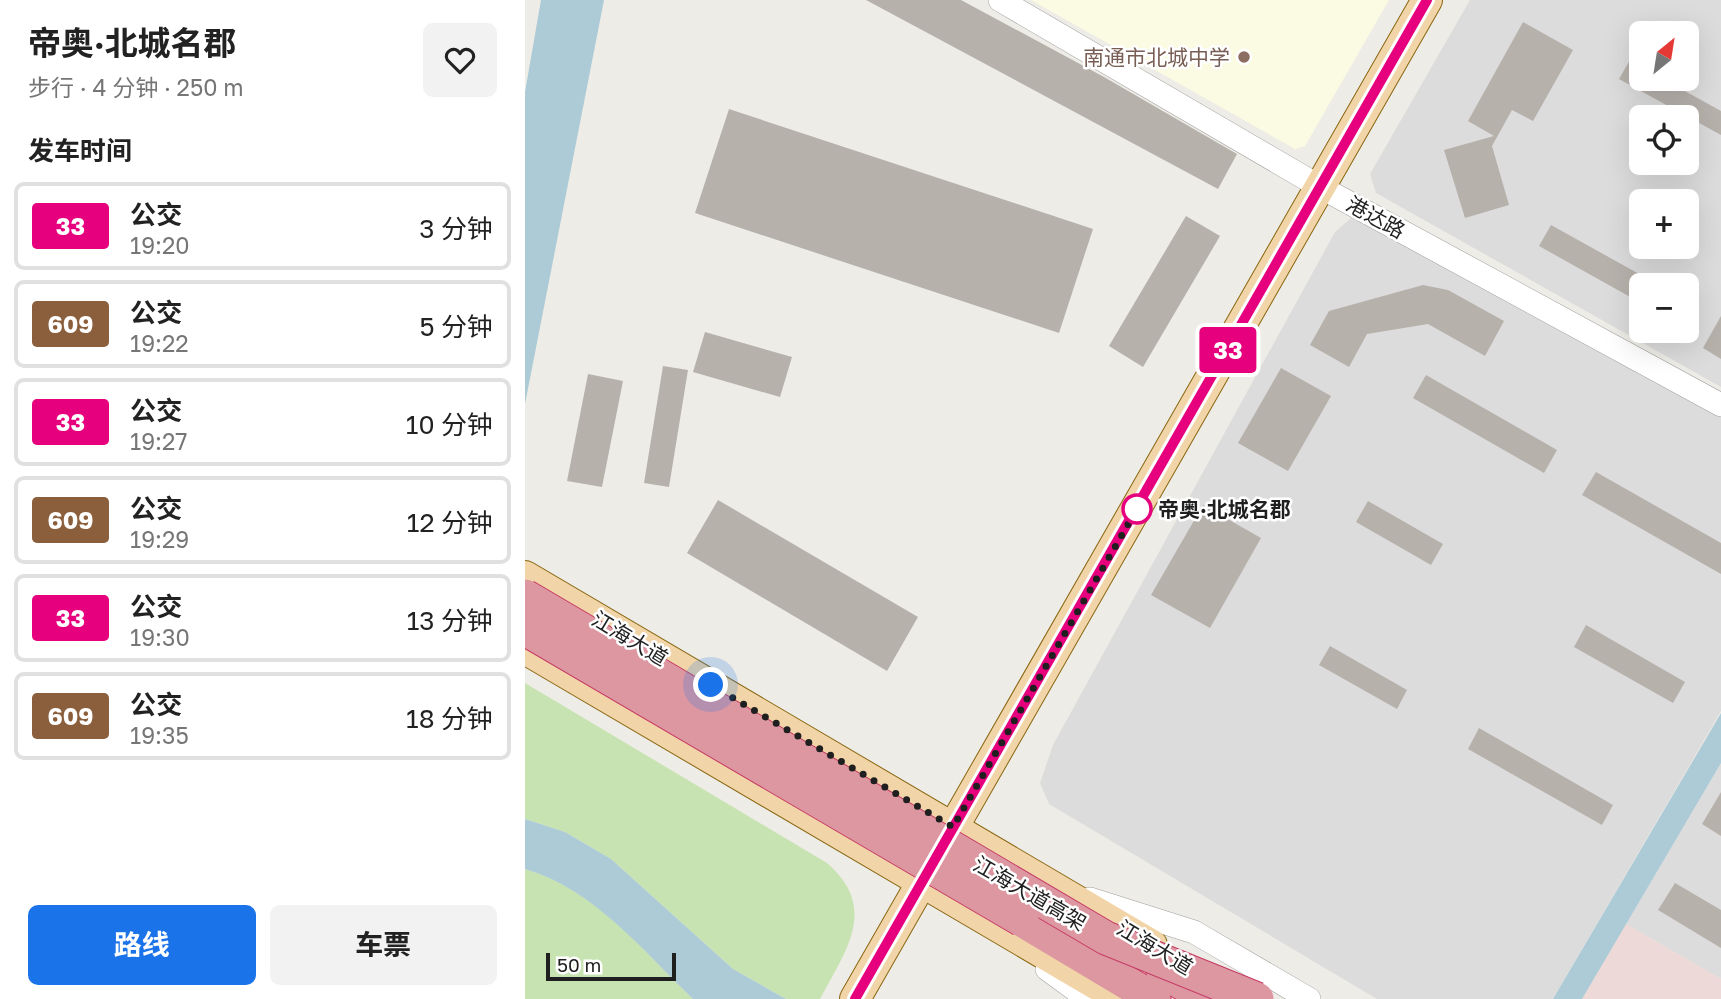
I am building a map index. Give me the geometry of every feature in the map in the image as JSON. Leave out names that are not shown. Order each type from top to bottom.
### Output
[{"type":"highway","name":"江海大道高架","points":[[525,596],[1209,999]]},
{"type":"highway","name":"江海大道高架","points":[[525,628],[1154,999]]},
{"type":"highway","points":[[1022,920],[1134,999]]},
{"type":"highway","points":[[1106,938],[1257,999]]},
{"type":"main road","points":[[1327,191],[1427,0]]},
{"type":"main road","points":[[855,999],[959,831],[1327,191],[1446,0]]},
{"type":"main road","name":"江海大道","points":[[525,576],[1243,999]]},
{"type":"main road","points":[[525,649],[1121,999]]},
{"type":"main road","points":[[874,999],[927,885]]},
{"type":"street","name":"港达路","points":[[1000,0],[1327,191],[1721,405]]},
{"type":"street","points":[[1057,889],[1194,932],[1309,999]]},
{"type":"street","points":[[973,912],[1088,999]]},
{"type":"shaded area","name":"南通市北城中学","points":[[1031,0],[1389,0],[1305,146],[1295,149]]},
{"type":"shaded area","points":[[1470,0],[1721,0],[1721,387],[1643,343],[1699,343],[1699,273],[1629,273],[1629,335],[1376,193],[1370,174]]},
{"type":"shaded area","points":[[1352,217],[1721,416],[1721,711],[1553,999],[1377,999],[1049,804],[1040,783],[1053,745],[1335,232]]},
{"type":"shaded area","points":[[1721,763],[1721,979],[1626,924]]},
{"type":"shaded area","points":[[1626,924],[1721,979],[1721,999],[1582,999]]},
{"type":"green space","points":[[525,683],[827,863],[843,880],[851,896],[853,930],[820,999],[786,999],[733,969],[611,859],[565,832],[525,819]]},
{"type":"green space","points":[[525,869],[550,878],[595,906],[616,923],[693,999],[525,999]]},
{"type":"water","points":[[541,0],[604,0],[525,404],[525,92]]},
{"type":"water","points":[[1721,713],[1721,763],[1582,999],[1553,999]]},
{"type":"water","points":[[525,819],[565,832],[611,859],[733,969],[786,999],[693,999],[616,923],[595,906],[550,878],[525,869]]},
{"type":"building","points":[[866,0],[961,0],[1104,77],[1237,154],[1218,189]]},
{"type":"building","points":[[1523,22],[1573,50],[1533,121],[1512,110],[1492,146],[1509,205],[1465,218],[1444,150],[1494,136],[1468,121]]},
{"type":"building","points":[[1629,62],[1629,84],[1619,79]]},
{"type":"building","points":[[1641,91],[1685,91],[1721,111],[1721,135],[1699,123],[1699,105],[1666,105]]},
{"type":"building","points":[[729,109],[1093,229],[1059,333],[695,213]]},
{"type":"building","points":[[1186,216],[1220,236],[1143,367],[1109,346]]},
{"type":"building","points":[[1551,225],[1637,273],[1629,273],[1629,296],[1539,246]]},
{"type":"building","points":[[1423,285],[1448,290],[1504,321],[1485,356],[1428,324],[1367,334],[1349,367],[1310,345],[1329,311]]},
{"type":"building","points":[[1721,316],[1721,359],[1703,348]]},
{"type":"building","points":[[705,332],[792,357],[780,397],[693,372]]},
{"type":"building","points":[[663,366],[688,370],[669,487],[644,483]]},
{"type":"building","points":[[1281,368],[1331,396],[1288,471],[1238,443]]},
{"type":"building","points":[[588,374],[623,381],[602,487],[567,481]]},
{"type":"building","points":[[1426,375],[1557,450],[1544,473],[1413,398]]},
{"type":"building","points":[[1596,472],[1721,543],[1721,574],[1582,495]]},
{"type":"building","points":[[718,500],[918,617],[887,671],[687,553]]},
{"type":"building","points":[[1368,501],[1443,544],[1431,565],[1356,522]]},
{"type":"building","points":[[1203,505],[1261,538],[1210,628],[1151,595]]},
{"type":"building","points":[[1586,625],[1685,682],[1673,703],[1574,647]]},
{"type":"building","points":[[1330,646],[1407,690],[1397,709],[1319,665]]},
{"type":"building","points":[[1479,728],[1613,805],[1602,825],[1468,749]]},
{"type":"building","points":[[1721,792],[1721,836],[1702,824]]},
{"type":"building","points":[[1675,883],[1721,910],[1721,948],[1658,910]]},
{"type":"bus line","name":"33","points":[[855,999],[1427,0]]},
{"type":"place","name":"南通市北城中学","points":[[1244,57]]},
{"type":"place","name":"帝奥·北城名郡","points":[[1137,509]]},
{"type":"route","points":[[711,685],[953,827],[1137,509]]}]
